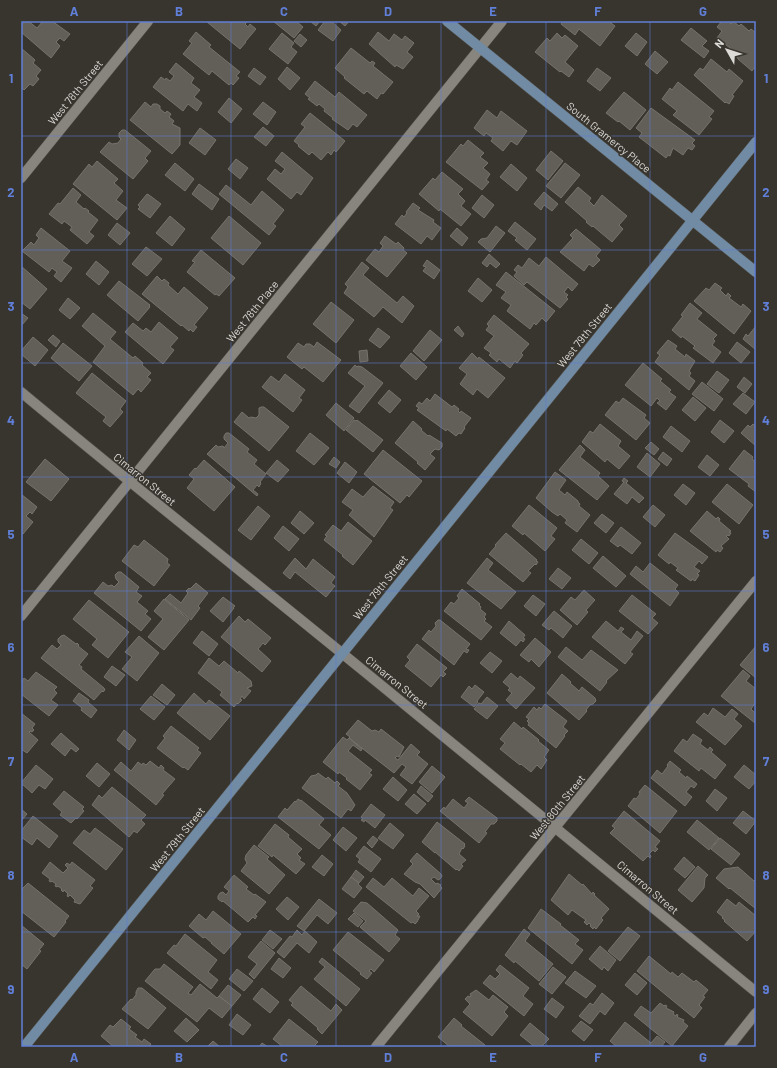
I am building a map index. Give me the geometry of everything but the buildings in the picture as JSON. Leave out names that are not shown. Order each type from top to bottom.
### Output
[{"type":"street","name":"West 78th Street","points":[[21,178],[148,21]]},
{"type":"street","name":"South Gramercy Place","points":[[447,21],[756,272]]},
{"type":"street","name":"West 78th Place","points":[[21,616],[502,21]]},
{"type":"street","name":"West 79th Street","points":[[24,1047],[756,142]]},
{"type":"street","name":"Cimarron Street","points":[[21,392],[129,482],[556,827],[756,992]]},
{"type":"street","name":"West 80th Street","points":[[376,1047],[756,581]]},
{"type":"street","points":[[729,1047],[756,1013]]}]
